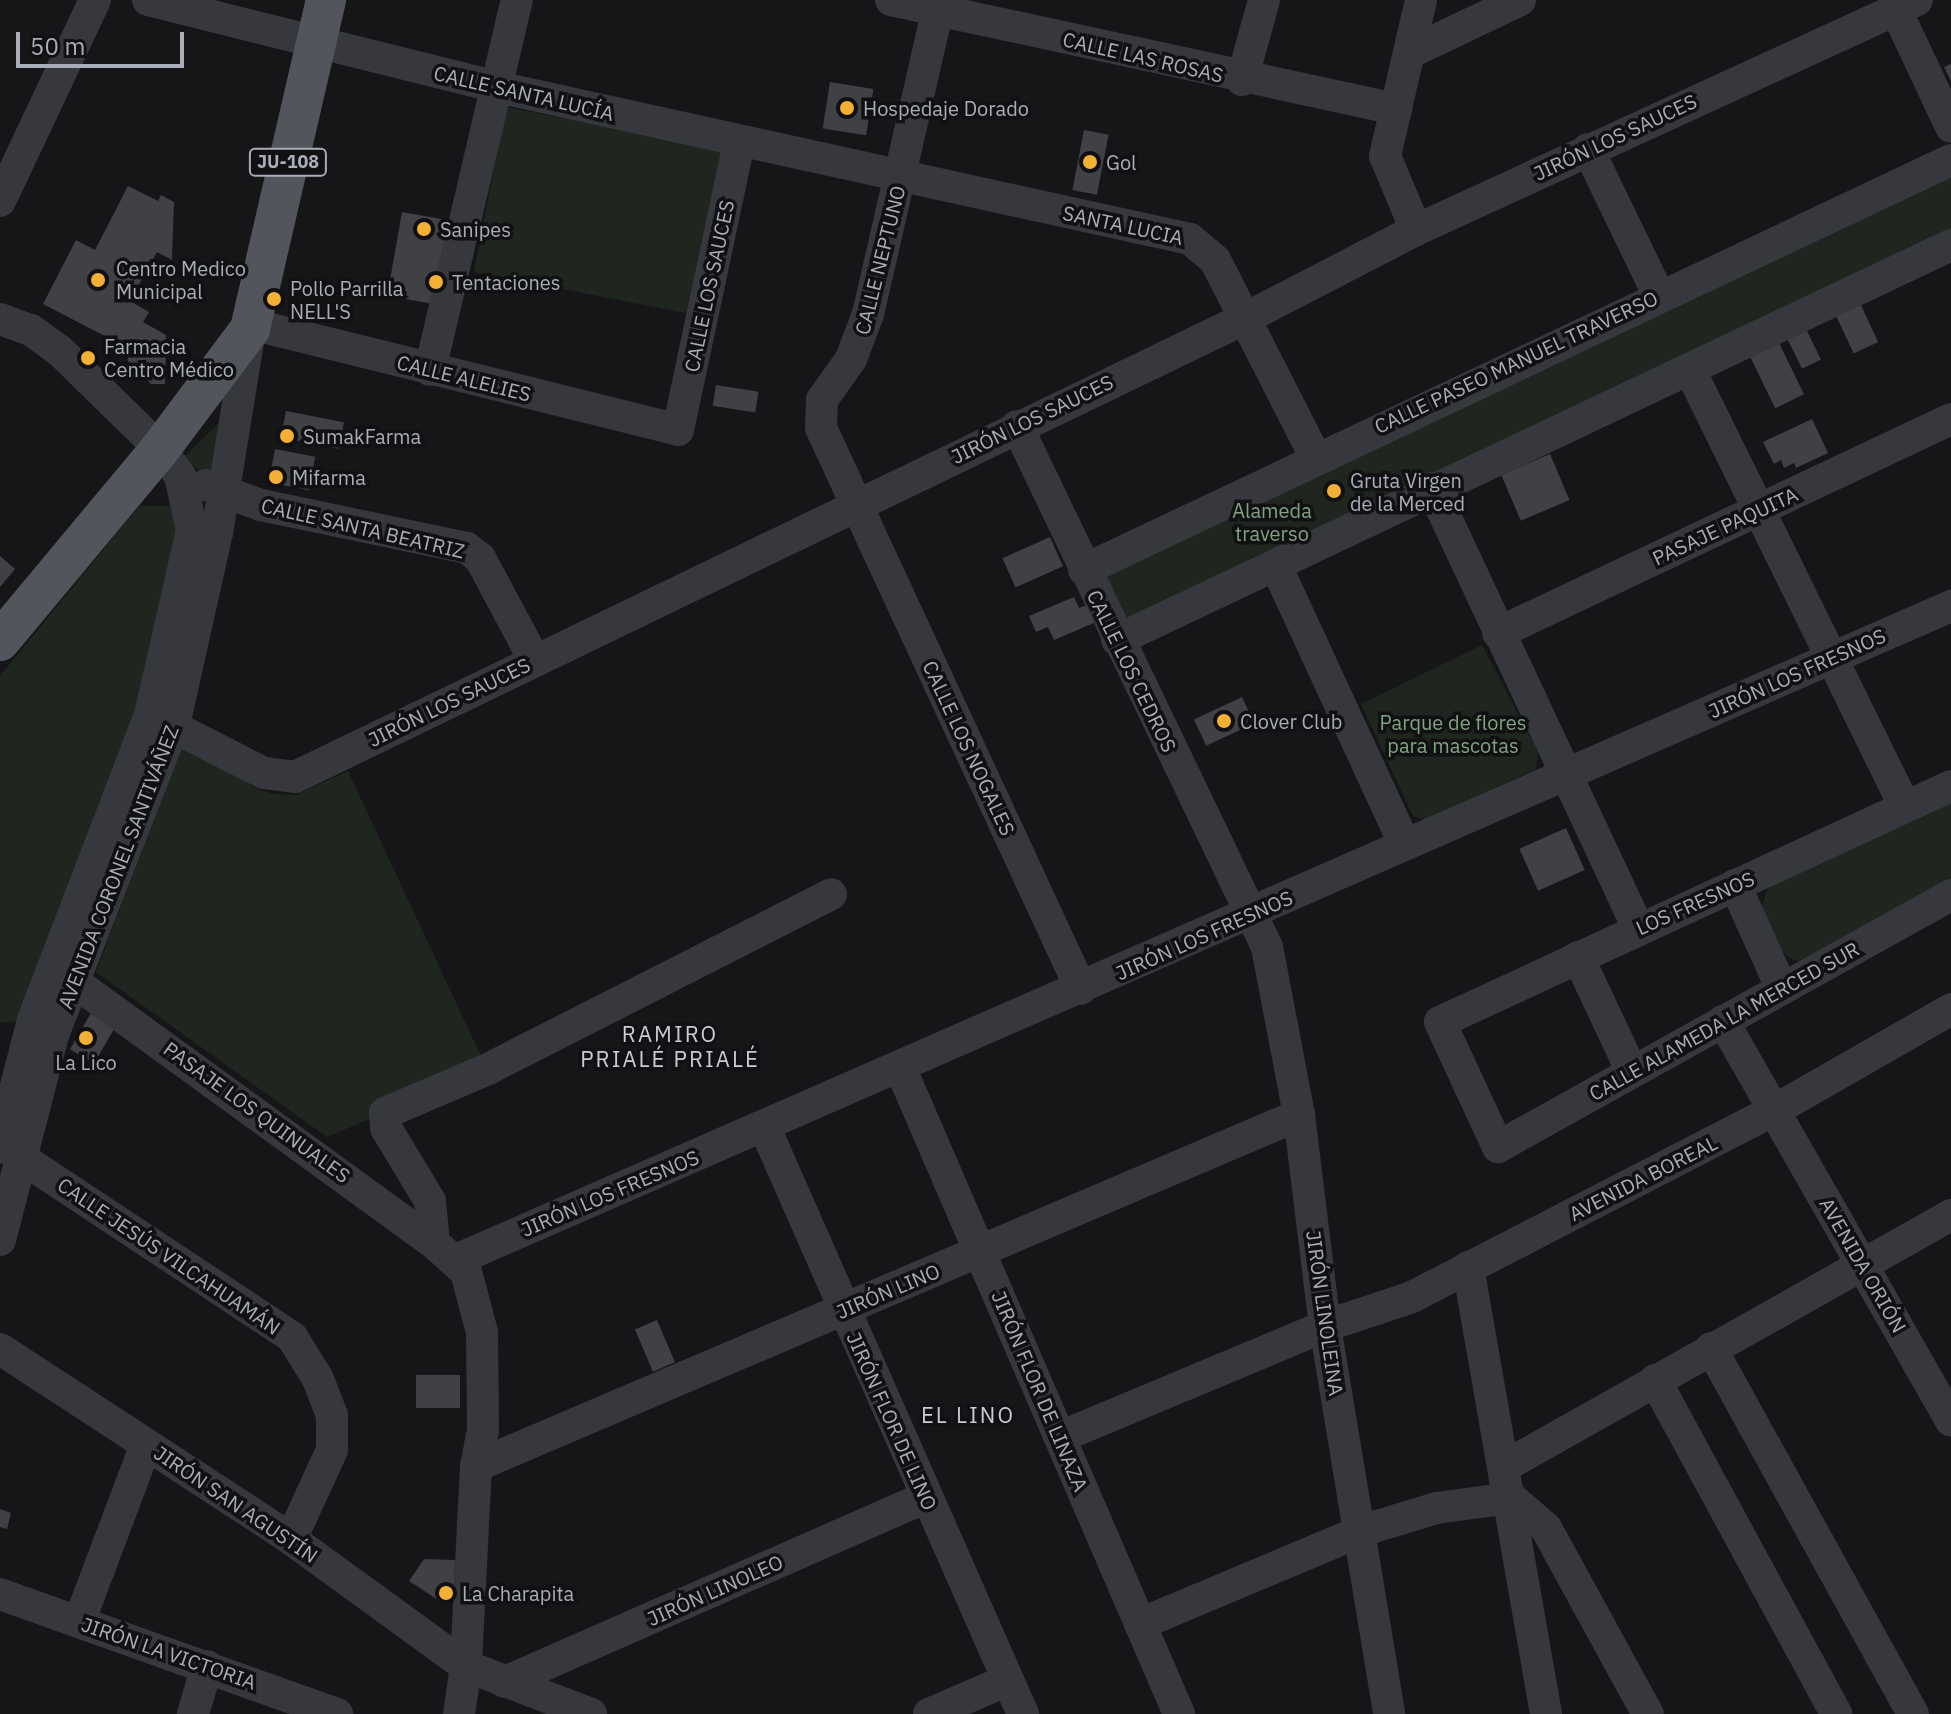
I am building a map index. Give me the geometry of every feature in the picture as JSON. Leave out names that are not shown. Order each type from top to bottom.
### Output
[{"type":"main road","name":"JU-108","points":[[0,641],[170,462],[250,326],[326,0]]},
{"type":"street","points":[[0,201],[95,0]]},
{"type":"street","name":"CALLE SANTA LUCÍA","points":[[148,0],[315,45],[901,179]]},
{"type":"street","points":[[430,370],[517,0]]},
{"type":"street","name":"CALLE LAS ROSAS","points":[[891,0],[938,5],[1242,80],[1396,109]]},
{"type":"street","points":[[1242,80],[1264,0]]},
{"type":"street","points":[[1416,230],[1385,156],[1421,0]]},
{"type":"street","points":[[1409,53],[1520,0]]},
{"type":"street","points":[[1904,3],[1951,127]]},
{"type":"street","name":"JIRÓN LOS SAUCES","points":[[162,720],[264,773],[295,777],[1248,317],[1416,230],[1904,3]]},
{"type":"street","name":"CALLE NEPTUNO","points":[[857,506],[821,428],[820,412],[863,330],[901,179],[938,5]]},
{"type":"street","name":"CALLE LOS SAUCES","points":[[678,430],[739,142]]},
{"type":"street","points":[[1588,149],[1659,296]]},
{"type":"street","name":"CALLE PASEO MANUEL TRAVERSO","points":[[1084,570],[1315,456],[1951,160]]},
{"type":"street","name":"SANTA LUCIA","points":[[901,179],[1190,239],[1215,260],[1248,317],[1315,456]]},
{"type":"street","points":[[1117,640],[1276,566],[1432,488],[1690,370],[1951,245]]},
{"type":"street","points":[[0,319],[31,330],[59,350],[170,462]]},
{"type":"street","name":"CALLE ALELIES","points":[[250,326],[678,430]]},
{"type":"street","name":"AVENIDA CORONEL SANTIVÁÑEZ","points":[[0,1240],[11,1153],[53,1035],[65,973],[162,720],[225,492],[250,326]]},
{"type":"street","points":[[1690,370],[1905,806]]},
{"type":"street","name":"PASAJE PAQUITA","points":[[1498,633],[1951,419]]},
{"type":"street","name":"CALLE LOS CEDROS","points":[[1017,426],[1250,915]]},
{"type":"street","name":"AVENIDA CORONEL SANTIVÁÑEZ","points":[[162,720],[192,530],[170,462]]},
{"type":"street","name":"CALLE SANTA BEATRIZ","points":[[170,462],[225,492],[261,505],[467,548],[480,558],[535,661]]},
{"type":"street","points":[[1432,488],[1638,928]]},
{"type":"street","name":"CALLE LOS NOGALES","points":[[857,506],[1081,989]]},
{"type":"street","points":[[1276,566],[1405,845]]},
{"type":"street","name":"JIRÓN LOS FRESNOS","points":[[445,1251],[764,1126],[1951,606]]},
{"type":"street","name":"LOS FRESNOS","points":[[1498,1147],[1440,1022],[1951,786]]},
{"type":"street","points":[[1735,885],[1782,989]]},
{"type":"street","points":[[459,1714],[466,1666],[476,1466],[483,1430],[482,1332],[475,1294],[445,1251],[430,1201],[386,1128],[385,1113],[488,1069],[831,894]]},
{"type":"street","name":"CALLE ALAMEDA LA MERCED SUR","points":[[1498,1147],[1951,895]]},
{"type":"street","name":"JIRÓN LINOLEINA","points":[[1250,915],[1267,947],[1299,1115],[1325,1326],[1389,1714]]},
{"type":"street","points":[[1578,957],[1632,1072]]},
{"type":"street","name":"PASAJE LOS QUINUALES","points":[[65,973],[445,1251]]},
{"type":"street","name":"AVENIDA BOREAL","points":[[1325,1326],[1412,1297],[1775,1110],[1951,1009]]},
{"type":"street","name":"AVENIDA ORIÓN","points":[[1723,1021],[1951,1420]]},
{"type":"street","name":"JIRÓN FLOR DE LINAZA","points":[[900,1067],[1179,1714]]},
{"type":"street","name":"JIRÓN LINO","points":[[476,1466],[1299,1115]]},
{"type":"street","name":"JIRÓN FLOR DE LINO","points":[[764,1126],[925,1498],[1023,1714]]},
{"type":"street","name":"CALLE JESÚS VILCAHUAMÁN","points":[[11,1153],[292,1337],[318,1379],[332,1415],[332,1450],[291,1539]]},
{"type":"street","points":[[1505,1466],[1861,1262],[1951,1215]]},
{"type":"street","points":[[1468,1267],[1511,1498],[1546,1714]]},
{"type":"street","points":[[1060,1437],[1325,1326]]},
{"type":"street","points":[[1711,1348],[1913,1714]]},
{"type":"street","name":"JIRÓN SAN AGUSTÍN","points":[[0,1349],[291,1539],[466,1666],[591,1714]]},
{"type":"street","points":[[1655,1380],[1836,1714]]},
{"type":"street","points":[[79,1622],[146,1445]]},
{"type":"street","name":"JIRÓN LINOLEO","points":[[505,1682],[925,1498]]},
{"type":"street","points":[[1140,1624],[1361,1531],[1436,1508],[1511,1498],[1546,1528],[1648,1714]]},
{"type":"street","name":"JIRÓN LA VICTORIA","points":[[0,1594],[337,1714]]},
{"type":"street","points":[[193,1714],[207,1666]]},
{"type":"street","points":[[929,1714],[1008,1680]]},
{"type":"green space","points":[[506,107],[723,149],[691,314],[474,272]]},
{"type":"green space","name":"Alameda traverso","points":[[1951,172],[1951,236],[1258,565],[1121,620],[1107,576]]},
{"type":"green space","points":[[218,424],[224,426],[215,469],[205,476],[184,457]]},
{"type":"green space","points":[[139,506],[170,506],[185,524],[146,692],[24,1020],[0,1023],[0,676]]},
{"type":"green space","name":"Parque de flores para mascotas","points":[[1482,645],[1538,752],[1536,769],[1425,820],[1413,816],[1361,704]]},
{"type":"green space","points":[[183,743],[259,790],[275,794],[296,795],[348,771],[487,1069],[327,1137],[96,972]]},
{"type":"green space","points":[[1951,799],[1951,883],[1805,963],[1789,958],[1779,947],[1761,910],[1769,883]]},
{"type":"building","points":[[1951,64],[1951,81],[1944,67]]},
{"type":"building","name":"Hospedaje Dorado","points":[[830,82],[873,89],[866,135],[823,128]]},
{"type":"building","name":"Gol","points":[[1084,130],[1109,135],[1097,195],[1072,190]]},
{"type":"building","name":"Centro Medico Municipal","points":[[128,186],[158,201],[161,195],[174,202],[172,260],[157,252],[130,301],[149,312],[143,322],[166,335],[165,384],[151,384],[128,361],[126,347],[43,304],[76,240],[95,250]]},
{"type":"building","points":[[402,212],[451,221],[436,304],[387,296]]},
{"type":"building","points":[[1860,303],[1878,342],[1854,353],[1836,314]]},
{"type":"building","points":[[1806,329],[1821,360],[1802,369],[1787,338]]},
{"type":"building","points":[[1779,343],[1804,394],[1775,408],[1750,357]]},
{"type":"building","points":[[716,385],[758,392],[755,412],[713,406]]},
{"type":"building","points":[[286,411],[344,422],[339,449],[281,438]]},
{"type":"building","points":[[1812,419],[1828,453],[1796,468],[1794,463],[1784,468],[1781,460],[1774,464],[1763,442]]},
{"type":"building","points":[[275,449],[315,457],[309,490],[269,482]]},
{"type":"building","points":[[1550,454],[1570,500],[1521,521],[1501,475]]},
{"type":"building","name":"Gruta Virgen de la Merced","points":[[1337,481],[1345,495],[1332,502],[1324,488]]},
{"type":"building","points":[[1050,537],[1063,566],[1016,587],[1002,558]]},
{"type":"building","points":[[0,556],[15,569],[0,587]]},
{"type":"building","points":[[1074,597],[1079,608],[1089,604],[1096,622],[1054,640],[1048,627],[1036,632],[1029,616]]},
{"type":"building","name":"Clover Club","points":[[1242,697],[1254,723],[1206,746],[1194,719]]},
{"type":"building","points":[[1566,828],[1585,870],[1538,891],[1519,849]]},
{"type":"building","points":[[91,1013],[115,1027],[94,1063],[70,1049]]},
{"type":"building","points":[[657,1320],[675,1362],[653,1372],[635,1329]]},
{"type":"building","points":[[416,1375],[460,1375],[460,1408],[416,1408]]},
{"type":"building","points":[[0,1509],[11,1513],[7,1529],[0,1527]]},
{"type":"building","points":[[424,1559],[455,1560],[454,1594],[438,1600],[409,1581]]},
{"type":"place","name":"Hospedaje Dorado","points":[[847,108]]},
{"type":"place","name":"Gol","points":[[1090,162]]},
{"type":"place","name":"Sanipes","points":[[424,229]]},
{"type":"place","name":"Centro Medico Municipal","points":[[98,280]]},
{"type":"place","name":"Tentaciones","points":[[436,282]]},
{"type":"place","name":"Pollo Parrilla NELL'S","points":[[274,299]]},
{"type":"place","name":"Farmacia Centro Médico","points":[[88,358]]},
{"type":"place","name":"SumakFarma","points":[[287,436]]},
{"type":"place","name":"Mifarma","points":[[276,477]]},
{"type":"place","name":"Gruta Virgen de la Merced","points":[[1334,491]]},
{"type":"place","name":"Clover Club","points":[[1224,721]]},
{"type":"place","name":"La Lico","points":[[86,1038]]},
{"type":"place","name":"La Charapita","points":[[446,1593]]},
{"type":"district","name":"RAMIRO PRIALÉ PRIALÉ","points":[[670,1046]]},
{"type":"district","name":"EL LINO","points":[[968,1415]]}]
